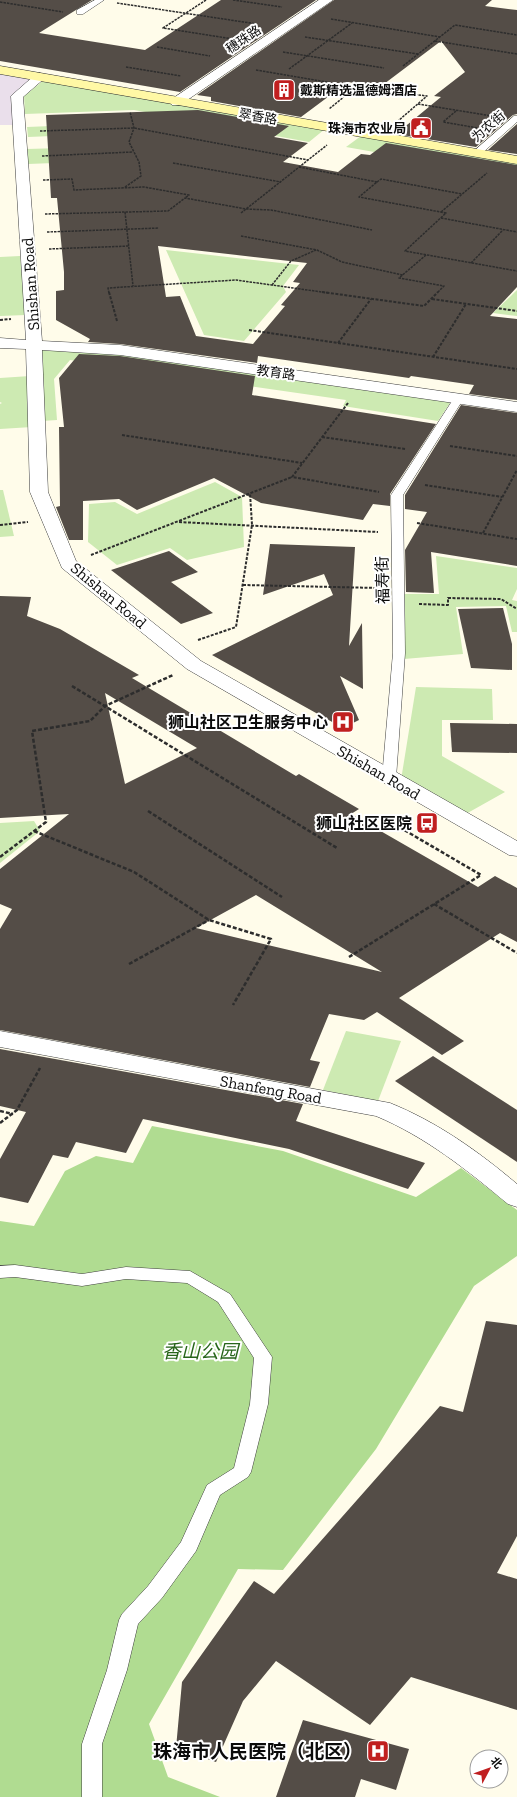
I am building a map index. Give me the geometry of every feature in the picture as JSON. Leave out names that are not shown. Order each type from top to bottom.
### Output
[{"type":"main road","name":"翠香路","points":[[0,70],[308,125],[517,160]]},
{"type":"street","name":"穗珠路","points":[[176,102],[328,0]]},
{"type":"street","name":"Shishan Road","points":[[40,77],[17,96],[34,344],[39,492],[68,564],[194,665],[517,850]]},
{"type":"street","name":"教育路","points":[[0,343],[120,350],[517,407]]},
{"type":"street","name":"Shanfeng Road","points":[[0,1039],[381,1109],[413,1123],[442,1141],[472,1161],[517,1198]]},
{"type":"lane","points":[[80,12],[100,0]]},
{"type":"lane","name":"为农街","points":[[477,153],[516,119]]},
{"type":"lane","points":[[397,495],[459,398]]},
{"type":"lane","name":"福寿街","points":[[390,778],[400,654],[397,495]]},
{"type":"lane","points":[[0,1272],[15,1271],[82,1280],[126,1273],[190,1277],[224,1298],[263,1357],[259,1404],[242,1472],[213,1490],[189,1546],[155,1592],[129,1620],[117,1670],[92,1744],[92,1797]]},
{"type":"path","points":[[206,0],[162,28],[233,39]]},
{"type":"path","points":[[233,0],[282,7]]},
{"type":"path","points":[[0,2],[73,13],[80,12]]},
{"type":"path","points":[[116,2],[257,24]]},
{"type":"path","points":[[305,15],[440,37]]},
{"type":"path","points":[[288,69],[352,23]]},
{"type":"path","points":[[403,66],[455,25],[517,35]]},
{"type":"path","points":[[279,32],[418,54]]},
{"type":"path","points":[[435,41],[517,54]]},
{"type":"path","points":[[157,47],[356,87],[374,88],[427,96],[379,137]]},
{"type":"path","points":[[257,48],[384,68]]},
{"type":"path","points":[[126,67],[208,81]]},
{"type":"path","points":[[308,125],[356,87]]},
{"type":"path","points":[[418,104],[516,119]]},
{"type":"path","points":[[457,110],[443,122],[501,132]]},
{"type":"path","points":[[125,188],[141,176],[138,162],[129,142],[134,128],[130,112]]},
{"type":"path","points":[[20,131],[134,128],[308,160]]},
{"type":"path","points":[[241,213],[345,131]]},
{"type":"path","points":[[21,157],[133,152]]},
{"type":"path","points":[[173,163],[280,182]]},
{"type":"path","points":[[299,167],[377,182]]},
{"type":"path","points":[[441,212],[491,170]]},
{"type":"path","points":[[23,180],[72,179],[74,190],[144,187],[189,195],[168,211],[25,215]]},
{"type":"path","points":[[462,194],[381,179],[359,197],[446,213],[405,251],[517,271]]},
{"type":"path","points":[[185,198],[246,209],[271,210],[372,230]]},
{"type":"path","points":[[125,212],[133,286]]},
{"type":"path","points":[[440,218],[517,232]]},
{"type":"path","points":[[26,233],[159,228]]},
{"type":"path","points":[[471,263],[503,230]]},
{"type":"path","points":[[241,236],[316,250],[342,262],[403,275]]},
{"type":"path","points":[[27,250],[129,246]]},
{"type":"path","points":[[272,285],[291,261],[316,250]]},
{"type":"path","points":[[117,321],[108,288],[236,280],[424,306],[444,286],[400,278],[426,255]]},
{"type":"path","points":[[338,343],[371,298]]},
{"type":"path","points":[[432,299],[517,311]]},
{"type":"path","points":[[433,357],[466,304]]},
{"type":"path","points":[[249,330],[517,369]]},
{"type":"path","points":[[292,477],[361,385]]},
{"type":"path","points":[[122,435],[302,463]]},
{"type":"path","points":[[322,436],[517,456]]},
{"type":"path","points":[[483,533],[517,470]]},
{"type":"path","points":[[68,564],[292,477],[397,495]]},
{"type":"path","points":[[405,482],[502,497]]},
{"type":"path","points":[[174,649],[236,627],[252,525],[250,493]]},
{"type":"path","points":[[397,520],[517,539]]},
{"type":"path","points":[[177,522],[397,533]]},
{"type":"path","points":[[243,585],[398,588]]},
{"type":"path","points":[[398,604],[448,605],[448,598],[501,599],[517,610]]},
{"type":"path","points":[[0,857],[46,822],[32,731],[90,721],[105,706],[194,665]]},
{"type":"path","points":[[72,686],[337,848]]},
{"type":"path","points":[[148,811],[282,897]]},
{"type":"path","points":[[349,957],[480,875],[382,817]]},
{"type":"path","points":[[34,831],[134,872],[209,920],[270,940],[233,1005]]},
{"type":"path","points":[[434,904],[517,953]]},
{"type":"path","points":[[129,964],[209,920]]},
{"type":"path","points":[[0,1122],[17,1110],[51,1048]]},
{"type":"path","points":[[0,1111],[13,1114]]},
{"type":"shaded area","points":[[0,71],[39,77],[16,96],[18,125],[0,125]]},
{"type":"green space","points":[[44,80],[325,129],[309,142],[134,110],[25,114],[24,96]]},
{"type":"green space","points":[[125,123],[126,133],[28,137],[27,127]]},
{"type":"green space","points":[[361,136],[517,162],[517,174],[487,172],[346,147]]},
{"type":"green space","points":[[129,146],[131,160],[28,164],[27,149]]},
{"type":"green space","points":[[166,250],[299,265],[283,286],[286,292],[244,341],[204,335]]},
{"type":"green space","points":[[20,256],[26,315],[0,316],[0,257]]},
{"type":"green space","points":[[517,290],[517,316],[493,313]]},
{"type":"green space","points":[[37,346],[118,352],[452,400],[438,421],[343,406],[346,400],[70,360],[54,379],[57,420],[42,421]]},
{"type":"green space","points":[[30,376],[32,427],[0,429],[0,404],[2,403],[0,402],[0,378]]},
{"type":"green space","points":[[215,482],[242,497],[244,547],[187,560],[170,548],[117,565],[88,542],[89,504],[115,502],[137,514]]},
{"type":"green space","points":[[0,490],[3,490],[14,536],[0,537]]},
{"type":"green space","points":[[436,556],[517,568],[517,589],[512,600],[517,601],[517,632],[512,632],[506,606],[456,607],[463,654],[404,659],[403,594],[439,594]]},
{"type":"green space","points":[[416,687],[492,689],[493,720],[442,720],[442,756],[505,792],[464,815],[401,780]]},
{"type":"green space","points":[[34,821],[40,831],[0,863],[0,823]]},
{"type":"green space","points":[[346,1031],[401,1041],[378,1101],[323,1090]]},
{"type":"green space","name":"香山公园","points":[[152,1126],[283,1151],[416,1197],[461,1168],[517,1210],[517,1256],[474,1286],[376,1449],[283,1570],[238,1569],[149,1724],[168,1777],[220,1797],[0,1797],[0,1221],[34,1226],[65,1171],[96,1156],[133,1163]]},
{"type":"building","points":[[0,0],[92,0],[39,33],[145,50],[221,0],[316,0],[180,92],[0,61]]},
{"type":"building","points":[[334,0],[492,0],[485,6],[517,10],[517,114],[513,115],[476,147],[396,134],[441,97],[434,96],[465,72],[441,41],[380,87],[348,82],[301,117],[211,101],[211,97],[197,95]]},
{"type":"building","points":[[198,110],[289,126],[274,137],[308,143],[283,162],[338,172],[361,154],[370,155],[386,143],[517,165],[517,287],[490,316],[517,319],[517,400],[469,394],[474,385],[411,376],[409,378],[258,356],[257,363],[120,344],[88,342],[90,339],[56,320],[56,291],[64,290],[64,272],[57,198],[51,198],[46,115]],"holes":[[[158,246],[307,263],[293,282],[300,283],[281,305],[285,306],[253,344],[196,336],[180,296],[166,297]]]},
{"type":"building","points":[[517,124],[517,154],[488,150]]},
{"type":"building","points":[[79,354],[120,356],[255,376],[252,395],[436,424],[390,494],[390,506],[373,504],[363,520],[261,503],[214,478],[137,510],[119,499],[83,501],[83,540],[69,540],[56,507],[60,506],[59,427],[64,427],[59,378]]},
{"type":"building","points":[[461,405],[517,413],[517,566],[431,552],[434,593],[406,592],[405,550],[427,512],[405,509],[405,495]]},
{"type":"building","points":[[270,544],[355,547],[349,646],[362,623],[363,689],[340,676],[359,720],[343,728],[212,655],[333,595],[324,574],[263,595]]},
{"type":"building","points":[[169,551],[198,572],[171,582],[213,613],[181,624],[111,570]]},
{"type":"building","points":[[0,596],[31,597],[27,616],[60,629],[139,675],[132,678],[296,776],[299,774],[359,809],[351,814],[478,887],[495,876],[517,888],[517,942],[500,933],[399,998],[464,1041],[442,1055],[377,1012],[364,1020],[329,1014],[310,1060],[320,1062],[310,1087],[0,1030],[0,929],[12,909],[0,904],[0,869],[69,814],[0,818]],"holes":[[[105,693],[197,748],[125,784]],[[256,895],[382,972],[196,928]]]},
{"type":"building","points":[[503,608],[512,644],[512,670],[471,668],[458,609]]},
{"type":"building","points":[[450,723],[517,724],[517,753],[452,752]]},
{"type":"building","points":[[0,1049],[303,1104],[296,1121],[425,1163],[408,1189],[289,1149],[143,1119],[126,1153],[76,1142],[68,1158],[53,1155],[28,1203],[0,1197],[0,1159],[26,1112],[0,1106]]},
{"type":"building","points":[[433,1056],[517,1110],[517,1162],[395,1081]]},
{"type":"building","points":[[486,1321],[517,1325],[517,1536],[497,1573],[517,1579],[517,1710],[411,1677],[370,1725],[276,1661],[243,1701],[216,1762],[176,1748],[182,1682],[254,1581],[274,1594],[440,1406],[463,1412]]},
{"type":"building","points":[[303,1720],[409,1749],[396,1790],[361,1779],[355,1797],[276,1797]]},
{"type":"place","name":"戴斯精选温德姆酒店","points":[[284,90]]},
{"type":"place","name":"珠海市农业局","points":[[421,128]]},
{"type":"place","name":"狮山社区卫生服务中心","points":[[343,722]]},
{"type":"place","name":"狮山社区医院","points":[[427,823]]},
{"type":"place","name":"珠海市人民医院（北区）","points":[[378,1751]]}]
